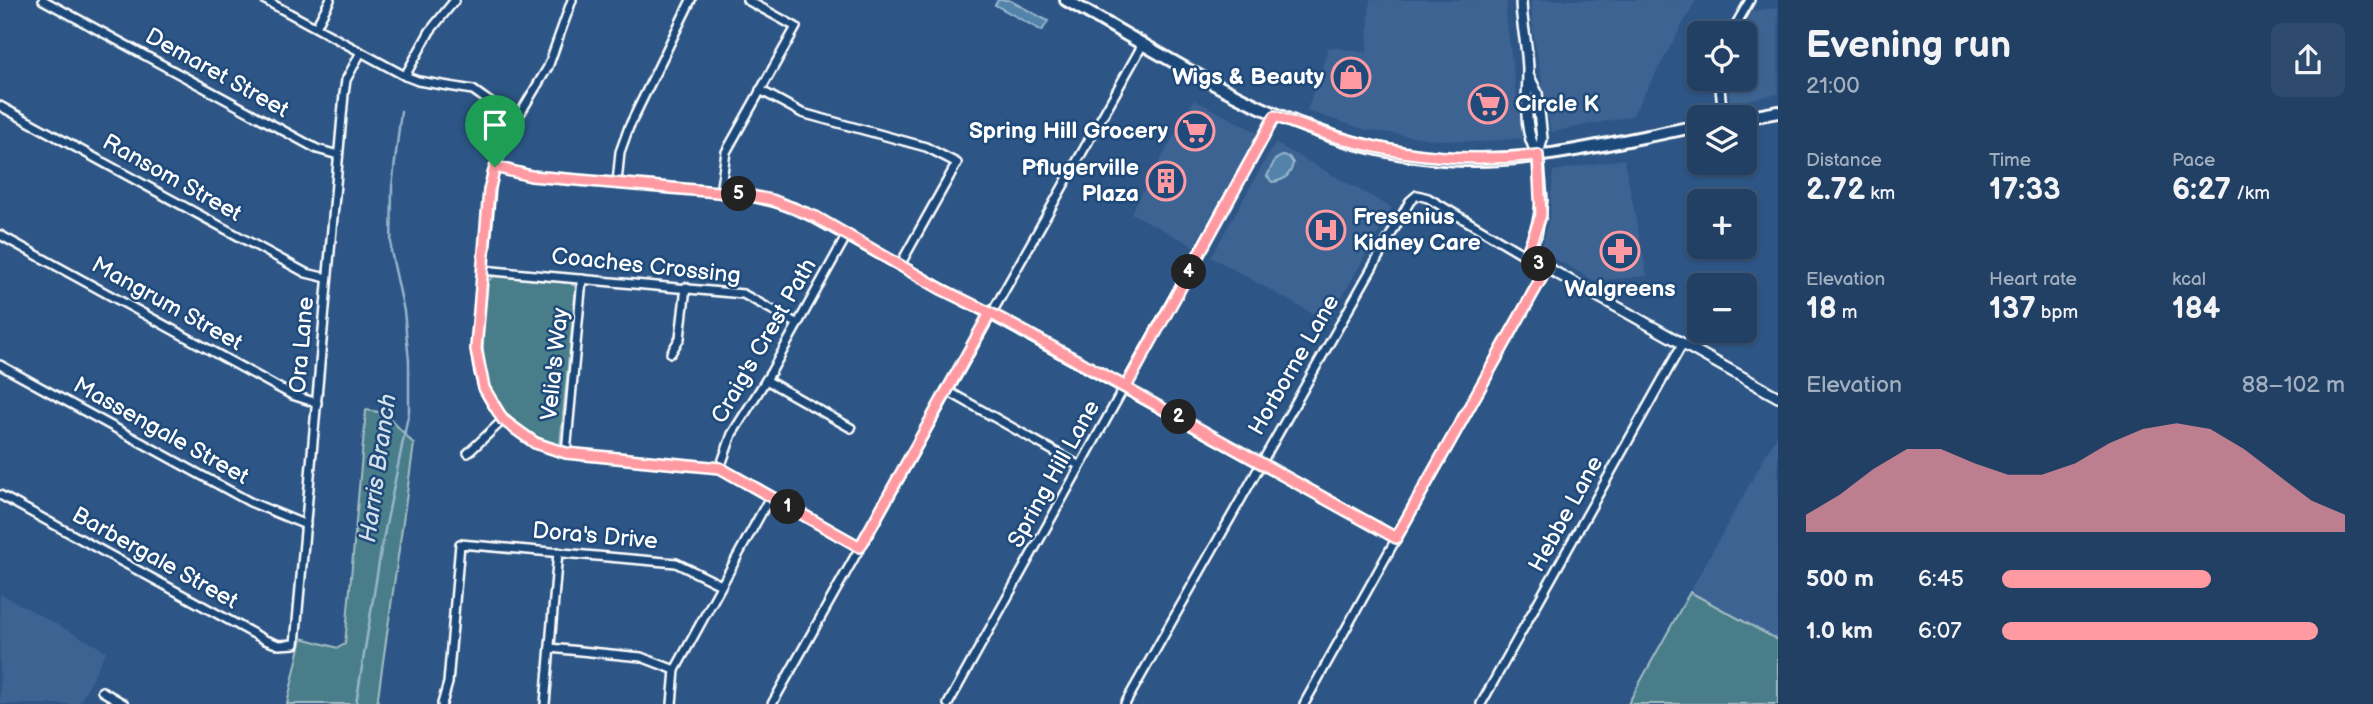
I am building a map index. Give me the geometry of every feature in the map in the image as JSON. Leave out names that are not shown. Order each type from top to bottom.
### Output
[{"type":"main road","points":[[1072,2],[1275,116],[1356,144],[1428,158],[1462,160],[1538,155],[1687,128]]},
{"type":"main road","points":[[1757,116],[1778,112]]},
{"type":"street","name":"Demaret Street","points":[[43,0],[317,149],[338,155]]},
{"type":"street","points":[[265,0],[405,76],[418,81],[473,90],[515,120]]},
{"type":"street","points":[[316,27],[330,0]]},
{"type":"street","points":[[405,76],[430,31],[455,0]]},
{"type":"street","points":[[572,0],[548,67],[515,120],[495,167],[489,190],[477,364],[488,398],[503,420],[535,443],[566,453],[720,468],[860,547]]},
{"type":"street","points":[[617,183],[620,152],[629,127],[691,0]]},
{"type":"street","points":[[720,193],[726,152],[796,27],[747,0]]},
{"type":"street","points":[[1521,0],[1528,75],[1537,93],[1542,138],[1538,155],[1541,215],[1526,256],[1778,397]]},
{"type":"street","points":[[1738,21],[1750,0]]},
{"type":"street","points":[[772,704],[946,390],[1143,44]]},
{"type":"street","name":"Ora Lane","points":[[295,644],[346,80],[361,52]]},
{"type":"street","points":[[760,90],[802,113],[926,147],[957,163],[900,265]]},
{"type":"street","name":"Ransom Street","points":[[0,106],[306,273],[327,278]]},
{"type":"street","name":"Spring Hill Lane","points":[[948,704],[1275,116]]},
{"type":"street","points":[[495,167],[531,176],[772,200],[816,217],[1396,538]]},
{"type":"street","name":"Horborne Lane","points":[[1125,704],[1410,201],[1417,195],[1428,198],[1526,256]]},
{"type":"street","name":"Mangrum Street","points":[[0,235],[292,395],[317,403]]},
{"type":"street","name":"Craig's Crest Path","points":[[720,468],[732,435],[799,324],[847,235]]},
{"type":"street","points":[[1304,704],[1547,268]]},
{"type":"street","name":"Coaches Crossing","points":[[482,270],[687,287],[748,296],[799,324]]},
{"type":"street","name":"Velia's Way","points":[[566,453],[582,279]]},
{"type":"street","points":[[671,353],[680,338],[687,287]]},
{"type":"street","name":"Hebbe Lane","points":[[1482,704],[1683,343]]},
{"type":"street","name":"Massengale Street","points":[[0,365],[250,502],[306,525]]},
{"type":"street","points":[[766,380],[851,428]]},
{"type":"street","points":[[946,390],[1080,466]]},
{"type":"street","points":[[468,453],[503,420]]},
{"type":"street","name":"Barbergale Street","points":[[0,495],[265,640],[279,645],[295,644]]},
{"type":"street","points":[[672,704],[675,670],[770,497]]},
{"type":"street","name":"Dora's Drive","points":[[442,704],[448,683],[460,544],[676,563],[722,585]]},
{"type":"street","points":[[545,704],[558,552]]},
{"type":"street","points":[[550,648],[641,657],[675,670]]},
{"type":"street","points":[[102,691],[124,704]]},
{"type":"shaded area","points":[[998,0],[1009,0],[1048,21],[1042,31],[995,5]]},
{"type":"shaded area","points":[[1370,0],[1507,0],[1506,17],[1522,138],[1479,142],[1432,139],[1367,130],[1307,111],[1329,47],[1367,53]]},
{"type":"shaded area","points":[[1531,0],[1696,0],[1632,116],[1551,132],[1533,31]]},
{"type":"shaded area","points":[[1778,8],[1778,94],[1731,103],[1728,91],[1757,91],[1757,21],[1746,21],[1752,11]]},
{"type":"shaded area","points":[[1194,100],[1260,134],[1194,246],[1131,213]]},
{"type":"shaded area","points":[[1275,143],[1392,208],[1328,322],[1211,257]]},
{"type":"shaded area","points":[[1282,156],[1289,157],[1293,163],[1291,171],[1286,177],[1272,182],[1267,176],[1275,160]]},
{"type":"shaded area","points":[[1624,159],[1647,276],[1595,281],[1541,251],[1550,215],[1553,171]]},
{"type":"shaded area","points":[[1778,433],[1778,642],[1690,592]]},
{"type":"shaded area","points":[[0,594],[106,651],[79,704],[0,704]]},
{"type":"green space","points":[[494,276],[570,283],[576,287],[560,445],[550,445],[524,432],[507,418],[495,401],[484,364],[483,343],[488,281]]},
{"type":"green space","points":[[366,410],[385,413],[414,444],[377,704],[287,704],[302,638],[338,648],[345,644]]},
{"type":"green space","points":[[1690,592],[1778,640],[1778,704],[1628,704]]},
{"type":"waterway","name":"Harris Branch","points":[[356,704],[381,550],[409,411],[409,361],[404,311],[391,251],[392,187],[401,111]]},
{"type":"place","name":"Wigs & Beauty","points":[[1351,77]]},
{"type":"place","name":"Circle K","points":[[1488,104]]},
{"type":"place","name":"Spring Hill Grocery","points":[[1195,131]]},
{"type":"place","name":"Pflugerville Plaza","points":[[1166,181]]},
{"type":"place","name":"Fresenius Kidney Care","points":[[1326,230]]},
{"type":"place","name":"Walgreens","points":[[1620,251]]},
{"type":"route","points":[[495,167],[489,190],[476,349],[484,388],[495,411],[503,420],[535,443],[566,453],[720,468],[860,547],[990,313],[1126,387],[1396,538],[1547,268],[1526,256],[1536,235],[1541,215],[1538,155],[1499,159],[1428,158],[1356,144],[1275,116],[1126,387],[978,306],[941,289],[816,217],[793,207],[757,196],[531,176],[495,167]]}]
